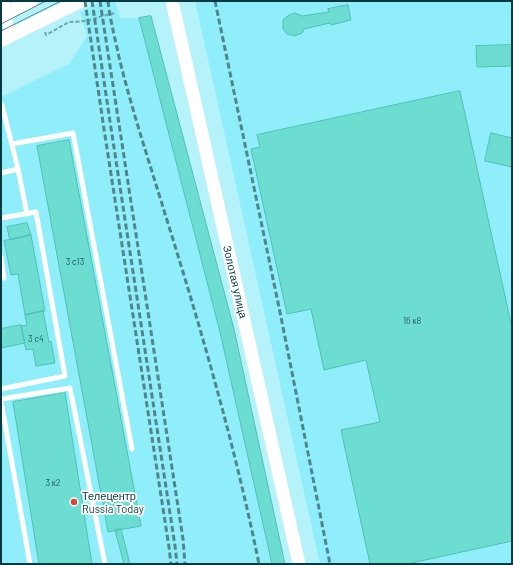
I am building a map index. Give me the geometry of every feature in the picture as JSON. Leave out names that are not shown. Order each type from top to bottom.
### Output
[{"type":"main road","points":[[4,10],[31,1]]},
{"type":"main road","points":[[5,38],[80,1]]},
{"type":"street","name":"Золотая улица","points":[[172,1],[299,564]]},
{"type":"street","points":[[4,10],[5,38]]},
{"type":"lane","points":[[1,104],[18,169],[27,214]]},
{"type":"lane","points":[[12,144],[73,133],[132,449]]},
{"type":"lane","points":[[1,173],[18,169]]},
{"type":"lane","points":[[1,218],[36,212],[64,376],[1,389]]},
{"type":"lane","points":[[1,257],[4,278],[1,278]]},
{"type":"lane","points":[[30,564],[1,400],[70,388],[105,564]]},
{"type":"path","points":[[46,34],[70,22],[87,21],[115,13]]},
{"type":"shaded area","points":[[102,1],[115,1],[120,18],[139,18],[220,332],[272,564],[1,564],[1,97],[69,64],[87,36],[80,12]]},
{"type":"shaded area","points":[[195,1],[512,1],[512,564],[320,564]]},
{"type":"building","points":[[348,5],[351,20],[304,29],[302,33],[295,36],[287,34],[283,29],[283,20],[289,15],[295,13],[302,16],[329,12],[328,9]]},
{"type":"building","points":[[151,16],[234,329],[285,564],[272,564],[220,332],[139,18]]},
{"type":"building","points":[[512,45],[512,66],[477,67],[476,46]]},
{"type":"building","points":[[460,91],[512,328],[512,541],[407,564],[370,564],[341,430],[380,422],[366,360],[324,370],[311,309],[287,314],[251,149],[260,147],[257,135]]},
{"type":"building","points":[[491,133],[512,138],[512,167],[485,161]]},
{"type":"building","points":[[69,140],[141,526],[108,532],[37,146]]},
{"type":"building","points":[[27,223],[31,235],[10,240],[7,227]]},
{"type":"building","points":[[31,235],[45,311],[25,315],[18,274],[11,275],[4,241]]},
{"type":"building","points":[[43,311],[55,363],[36,366],[33,349],[26,350],[21,326],[27,325],[25,315]]},
{"type":"building","points":[[21,325],[25,343],[1,348],[1,329]]},
{"type":"building","points":[[65,393],[92,564],[39,564],[13,402]]},
{"type":"building","points":[[121,529],[130,564],[124,564],[115,530]]},
{"type":"tram line","points":[[1,24],[46,1]]},
{"type":"tram line","points":[[1,31],[61,1]]},
{"type":"railway","points":[[85,1],[171,564]]},
{"type":"railway","points":[[92,1],[177,564]]},
{"type":"railway","points":[[100,1],[183,539],[185,564]]},
{"type":"railway","points":[[108,1],[119,57],[141,137],[192,303],[229,433],[259,564]]},
{"type":"railway","points":[[215,1],[281,317],[330,564]]},
{"type":"place","name":"Телецентр Russia Today","points":[[74,502]]}]
